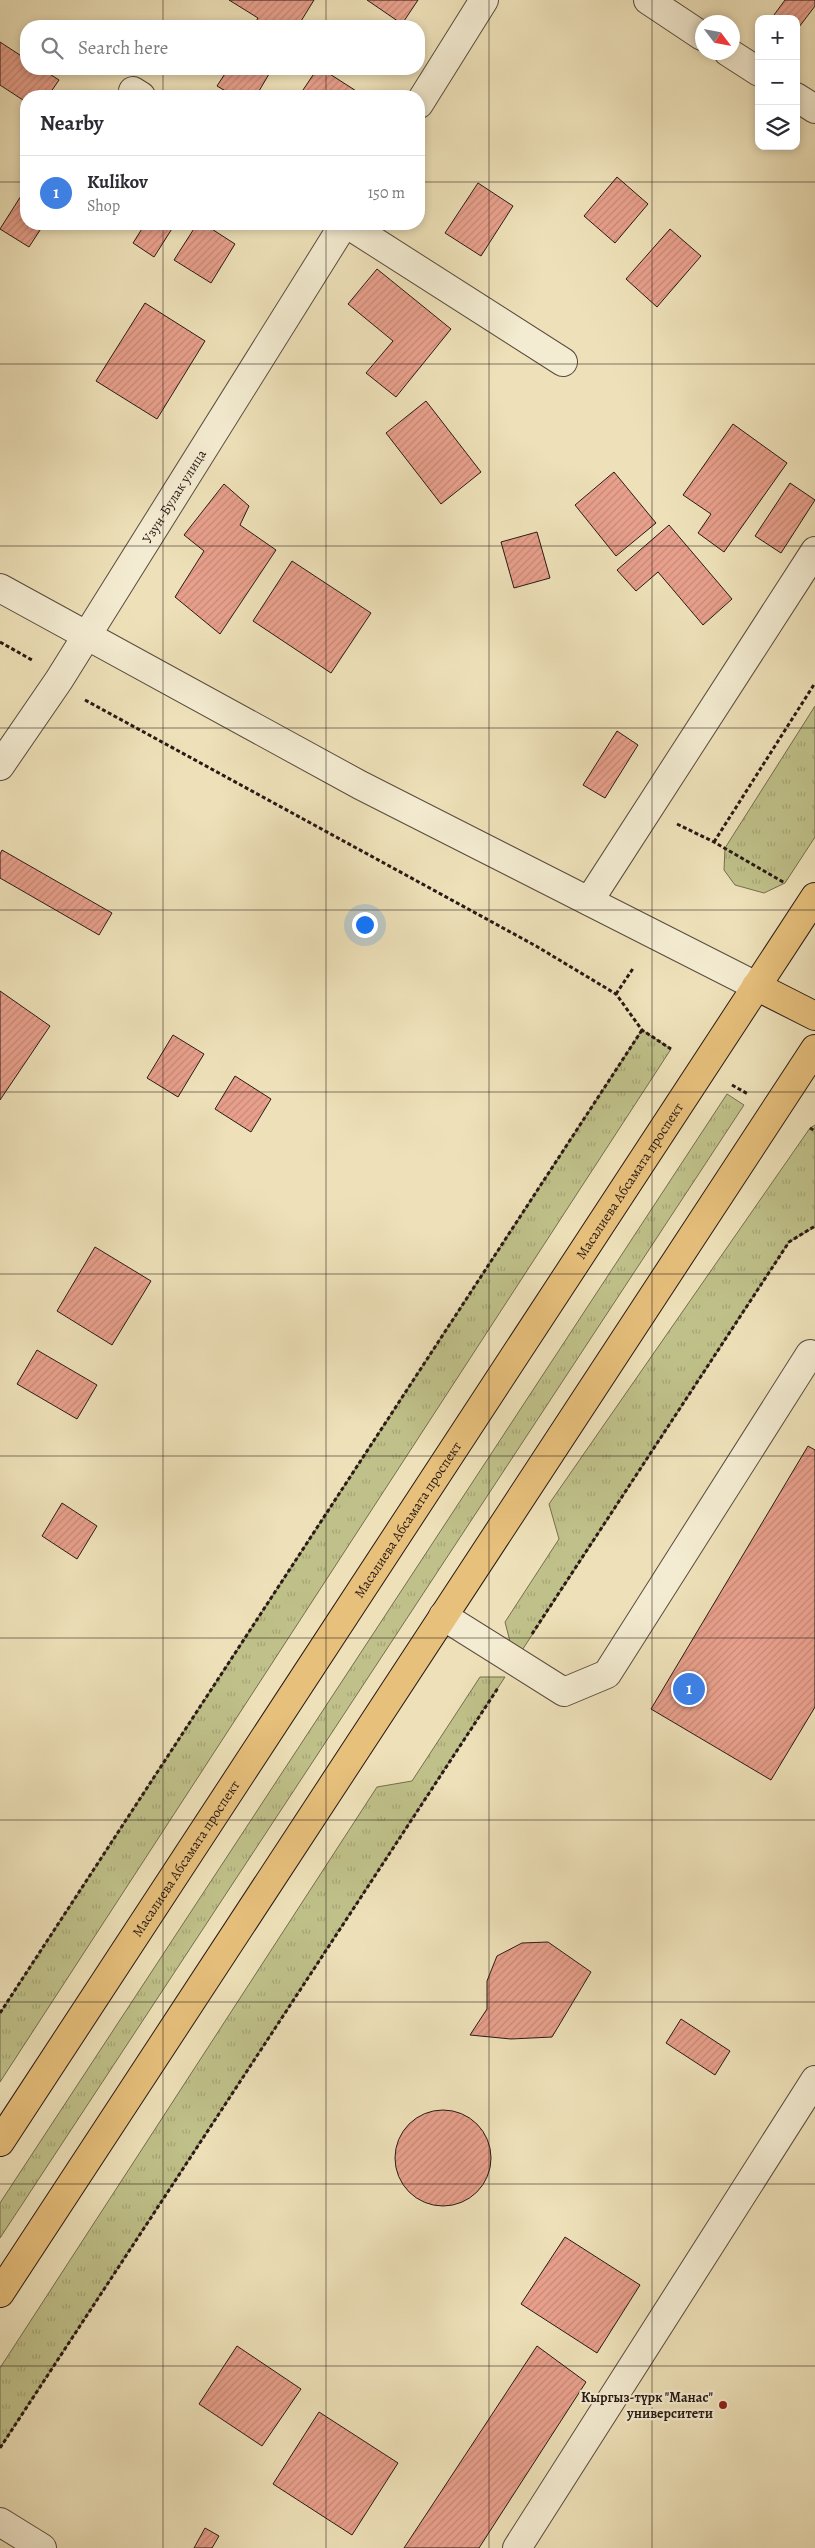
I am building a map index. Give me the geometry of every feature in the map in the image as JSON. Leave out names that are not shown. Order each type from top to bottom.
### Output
[{"type":"main road","name":"Масалиева Абсамата проспект","points":[[0,2142],[815,897]]},
{"type":"main road","points":[[756,986],[815,1016]]},
{"type":"main road","points":[[0,2293],[815,1049]]},
{"type":"street","points":[[425,94],[484,0]]},
{"type":"street","points":[[648,0],[695,31]]},
{"type":"street","points":[[740,60],[755,69]]},
{"type":"street","points":[[800,100],[815,109]]},
{"type":"street","name":"Узун-Булак улица","points":[[0,766],[59,680],[341,230]]},
{"type":"street","points":[[354,230],[562,362]]},
{"type":"street","points":[[589,900],[815,551]]},
{"type":"street","points":[[0,588],[360,785],[756,986]]},
{"type":"street","points":[[443,1616],[564,1692],[607,1674],[813,1354]]},
{"type":"street","points":[[517,2548],[815,2080]]},
{"type":"street","points":[[0,2522],[42,2548]]},
{"type":"path","points":[[0,642],[32,660],[89,703],[536,946],[616,994],[642,1030],[671,1049]]},
{"type":"path","points":[[714,842],[815,683]]},
{"type":"path","points":[[647,810],[714,842],[785,883]]},
{"type":"path","points":[[616,994],[634,967]]},
{"type":"path","points":[[0,2013],[642,1030]]},
{"type":"path","points":[[729,1083],[752,1096]]},
{"type":"path","points":[[810,1128],[815,1131]]},
{"type":"path","points":[[0,2448],[789,1242],[815,1226]]},
{"type":"green space","points":[[815,706],[815,837],[785,883],[764,893],[735,885],[724,870],[725,848]]},
{"type":"green space","points":[[642,1030],[671,1049],[0,2082],[0,2013]]},
{"type":"green space","points":[[727,1094],[744,1105],[0,2238],[0,2203]]},
{"type":"green space","points":[[815,1125],[815,1227],[789,1242],[515,1661],[505,1622],[559,1539],[549,1504],[810,1128]]},
{"type":"green space","points":[[480,1677],[505,1677],[0,2448],[0,2368],[377,1787],[412,1781]]},
{"type":"building","points":[[229,0],[314,0],[302,20],[257,20],[258,18]]},
{"type":"building","points":[[367,0],[418,0],[405,20],[396,20]]},
{"type":"building","points":[[785,0],[815,0],[815,6],[800,26],[800,15],[774,15]]},
{"type":"building","points":[[0,42],[20,55],[20,75],[51,75],[59,80],[52,90],[20,90],[20,98],[0,85]]},
{"type":"building","points":[[224,75],[268,75],[260,90],[224,90],[217,86]]},
{"type":"building","points":[[313,75],[331,75],[355,90],[303,90]]},
{"type":"building","points":[[617,177],[648,204],[615,243],[584,216]]},
{"type":"building","points":[[478,183],[513,206],[481,256],[445,233]]},
{"type":"building","points":[[20,197],[20,230],[40,230],[29,247],[0,229]]},
{"type":"building","points":[[670,229],[701,256],[657,307],[626,279]]},
{"type":"building","points":[[141,230],[171,230],[154,257],[133,243]]},
{"type":"building","points":[[193,230],[213,230],[235,244],[211,283],[174,260]]},
{"type":"building","points":[[377,269],[451,329],[396,397],[366,373],[393,341],[348,304]]},
{"type":"building","points":[[145,303],[205,341],[157,419],[96,381]]},
{"type":"building","points":[[426,401],[481,472],[441,504],[386,433]]},
{"type":"building","points":[[733,424],[787,463],[724,552],[698,533],[711,514],[683,495]]},
{"type":"building","points":[[614,472],[656,523],[616,556],[575,505]]},
{"type":"building","points":[[790,483],[815,500],[781,553],[755,536]]},
{"type":"building","points":[[224,484],[249,506],[240,525],[276,550],[220,634],[175,597],[204,551],[184,535]]},
{"type":"building","points":[[669,525],[732,599],[703,625],[658,572],[636,591],[617,570]]},
{"type":"building","points":[[537,532],[550,578],[514,588],[501,542]]},
{"type":"building","points":[[292,561],[371,613],[331,673],[253,621]]},
{"type":"building","points":[[617,731],[638,745],[605,798],[583,785]]},
{"type":"building","points":[[2,850],[112,913],[99,935],[0,878],[0,854]]},
{"type":"building","points":[[0,991],[50,1026],[0,1100]]},
{"type":"building","points":[[173,1035],[204,1054],[178,1097],[147,1078]]},
{"type":"building","points":[[235,1076],[271,1099],[251,1132],[215,1109]]},
{"type":"building","points":[[95,1247],[151,1281],[112,1345],[57,1311]]},
{"type":"building","points":[[37,1350],[97,1385],[77,1419],[17,1384]]},
{"type":"building","points":[[808,1446],[815,1450],[815,1707],[771,1780],[651,1709]]},
{"type":"building","points":[[62,1503],[97,1526],[77,1559],[42,1536]]},
{"type":"building","points":[[548,1942],[591,1972],[552,2037],[511,2039],[470,2035],[487,2009],[487,1981],[497,1956],[522,1943]]},
{"type":"building","points":[[681,2019],[730,2051],[715,2075],[666,2043]]},
{"type":"building","points":[[443,2110],[462,2113],[477,2124],[488,2139],[491,2158],[488,2177],[477,2192],[462,2203],[443,2206],[424,2203],[409,2192],[398,2177],[395,2158],[398,2139],[409,2124],[424,2113]]},
{"type":"building","points":[[565,2237],[640,2285],[597,2353],[521,2304]]},
{"type":"building","points":[[237,2346],[301,2389],[262,2446],[199,2404]]},
{"type":"building","points":[[537,2346],[586,2382],[479,2548],[404,2548]]},
{"type":"building","points":[[319,2412],[398,2463],[352,2535],[273,2484]]},
{"type":"building","points":[[205,2528],[219,2536],[212,2548],[194,2548]]},
{"type":"place","name":"Kulikov","points":[[689,1689]]},
{"type":"place","name":"Кыргыз-түрк \"Манас\" университети","points":[[723,2405]]}]
